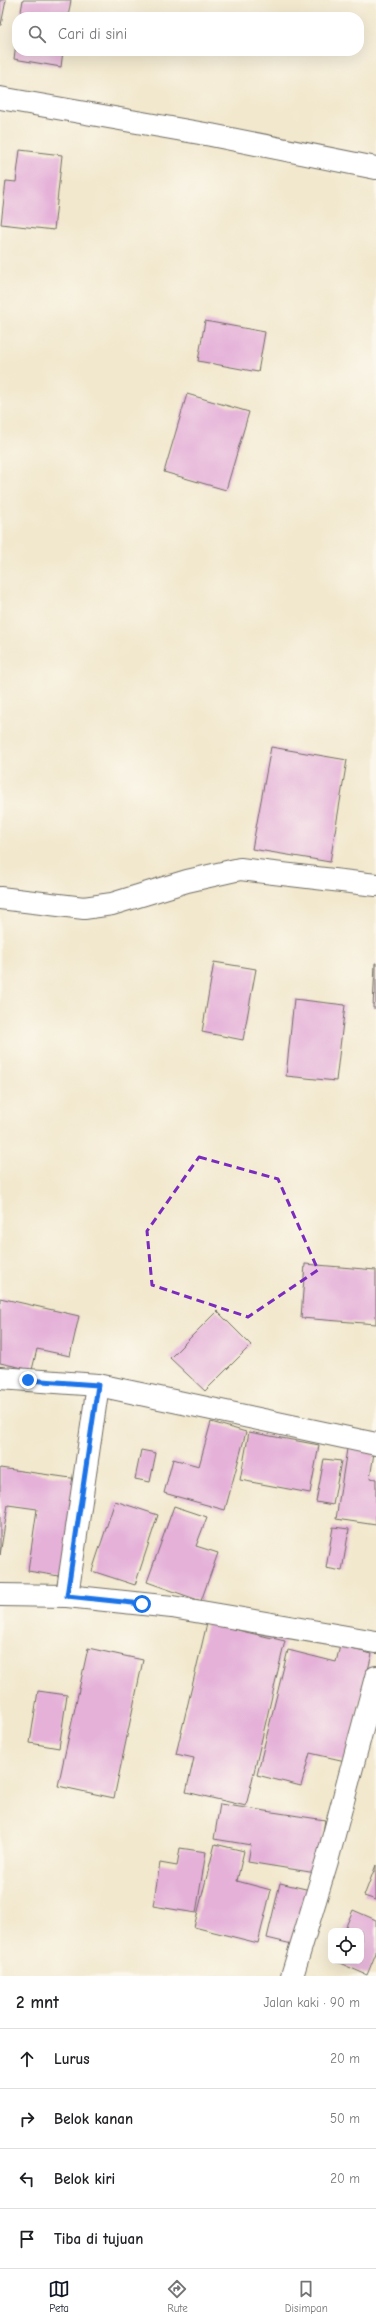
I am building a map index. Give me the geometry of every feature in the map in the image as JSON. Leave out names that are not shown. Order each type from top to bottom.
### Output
[{"type":"street","points":[[0,98],[211,135],[376,168]]},
{"type":"street","points":[[0,898],[84,908],[112,904],[187,881],[240,869],[376,885]]},
{"type":"street","points":[[0,1378],[98,1385],[376,1444]]},
{"type":"street","points":[[67,1596],[98,1385]]},
{"type":"street","points":[[0,1595],[67,1596],[172,1607],[376,1642]]},
{"type":"street","points":[[292,1976],[327,1861],[376,1676]]},
{"type":"highlighted area","points":[[199,1157],[278,1179],[318,1270],[248,1317],[152,1285],[147,1231]]},
{"type":"building","points":[[0,0],[6,0],[1,25],[0,25]]},
{"type":"building","points":[[23,0],[71,0],[69,12],[21,12]]},
{"type":"building","points":[[14,56],[62,56],[61,67],[14,59]]},
{"type":"building","points":[[20,150],[62,155],[54,230],[1,224],[6,181],[16,182]]},
{"type":"building","points":[[205,321],[265,332],[258,372],[198,361]]},
{"type":"building","points":[[187,394],[249,412],[226,490],[164,472]]},
{"type":"building","points":[[271,747],[347,760],[330,862],[252,849]]},
{"type":"building","points":[[214,962],[256,969],[243,1040],[202,1032]]},
{"type":"building","points":[[375,963],[376,1008],[373,1008]]},
{"type":"building","points":[[294,999],[345,1005],[336,1081],[286,1076]]},
{"type":"building","points":[[305,1264],[376,1270],[376,1324],[301,1318]]},
{"type":"building","points":[[0,1298],[79,1316],[70,1356],[37,1349],[32,1370],[0,1363]]},
{"type":"building","points":[[217,1311],[251,1345],[205,1391],[170,1358]]},
{"type":"building","points":[[211,1422],[246,1432],[225,1510],[164,1493],[173,1459],[199,1466]]},
{"type":"building","points":[[249,1432],[319,1445],[310,1493],[240,1480]]},
{"type":"building","points":[[347,1449],[374,1453],[370,1478],[376,1479],[376,1525],[336,1519]]},
{"type":"building","points":[[141,1450],[156,1453],[150,1482],[135,1479]]},
{"type":"building","points":[[324,1459],[341,1461],[333,1505],[316,1502]]},
{"type":"building","points":[[0,1468],[78,1479],[65,1577],[28,1571],[37,1509],[8,1505],[0,1555]]},
{"type":"building","points":[[115,1501],[158,1515],[135,1585],[92,1571]]},
{"type":"building","points":[[174,1506],[207,1517],[196,1546],[218,1553],[201,1601],[147,1582]]},
{"type":"building","points":[[333,1527],[349,1529],[342,1571],[326,1568]]},
{"type":"building","points":[[207,1623],[285,1641],[246,1806],[186,1792],[194,1758],[176,1754]]},
{"type":"building","points":[[340,1646],[372,1654],[345,1761],[310,1753],[301,1786],[257,1775],[288,1650],[336,1662]]},
{"type":"building","points":[[88,1648],[143,1660],[114,1798],[58,1786]]},
{"type":"building","points":[[38,1691],[67,1695],[59,1748],[30,1743]]},
{"type":"building","points":[[220,1804],[325,1820],[316,1873],[248,1862],[251,1845],[214,1839]]},
{"type":"building","points":[[215,1844],[244,1851],[237,1881],[271,1890],[258,1943],[194,1927]]},
{"type":"building","points":[[180,1848],[206,1852],[196,1913],[153,1906],[160,1863],[177,1866]]},
{"type":"building","points":[[376,1865],[376,1900],[364,1896]]},
{"type":"building","points":[[280,1883],[310,1890],[296,1945],[267,1938]]},
{"type":"building","points":[[353,1910],[376,1920],[376,1953],[367,1975],[342,1964],[364,1964],[364,1928],[345,1928]]},
{"type":"route","points":[[28,1380],[98,1385],[67,1596],[142,1604]]}]
